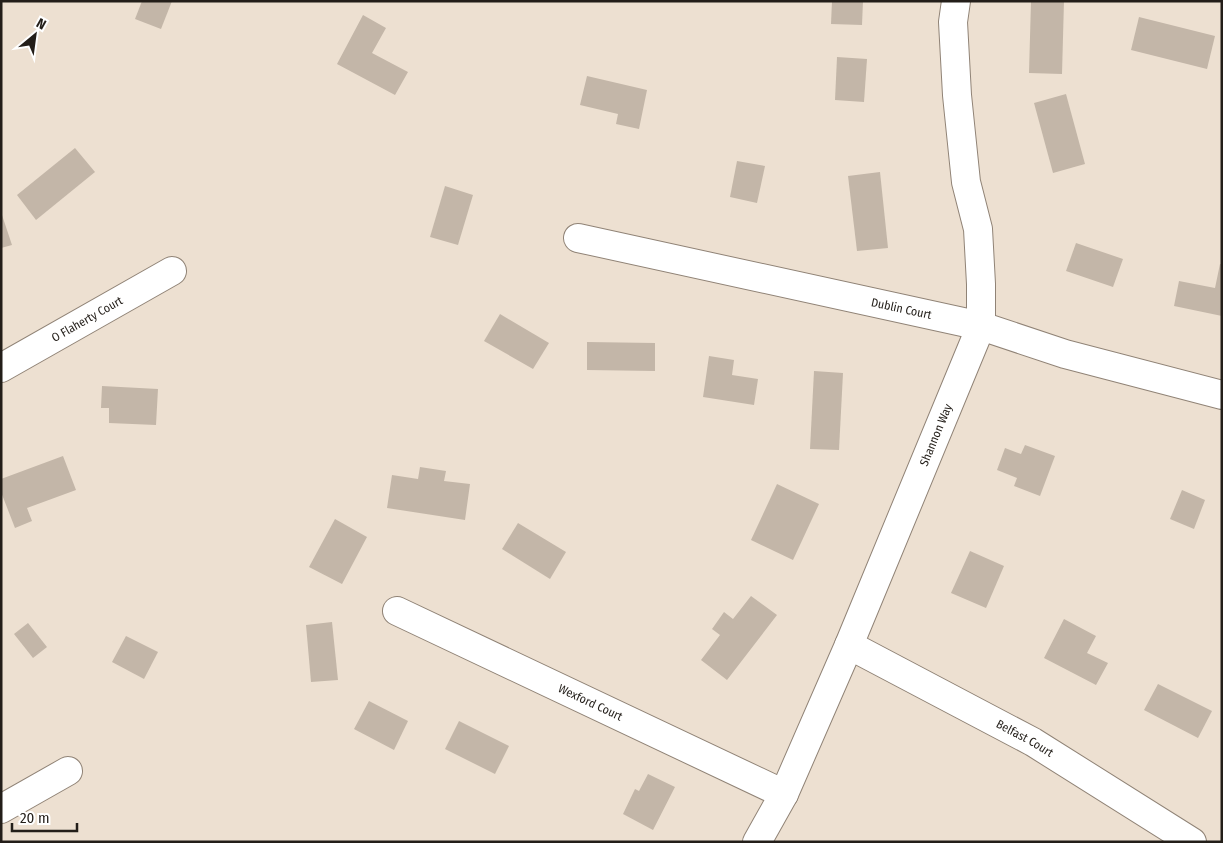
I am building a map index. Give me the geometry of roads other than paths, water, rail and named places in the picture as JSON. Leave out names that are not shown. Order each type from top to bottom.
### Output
[{"type":"street","name":"Shannon Way","points":[[756,842],[784,794],[849,645],[981,326],[982,284],[978,228],[966,182],[957,95],[953,22],[956,1]]},
{"type":"street","name":"Dublin Court","points":[[578,238],[981,326],[1065,354],[1222,395]]},
{"type":"street","name":"O Flaherty Court","points":[[1,368],[172,271]]},
{"type":"street","name":"Wexford Court","points":[[397,611],[784,794]]},
{"type":"street","name":"Belfast Court","points":[[849,645],[1033,742],[1192,842]]},
{"type":"street","points":[[1,809],[68,771]]}]
